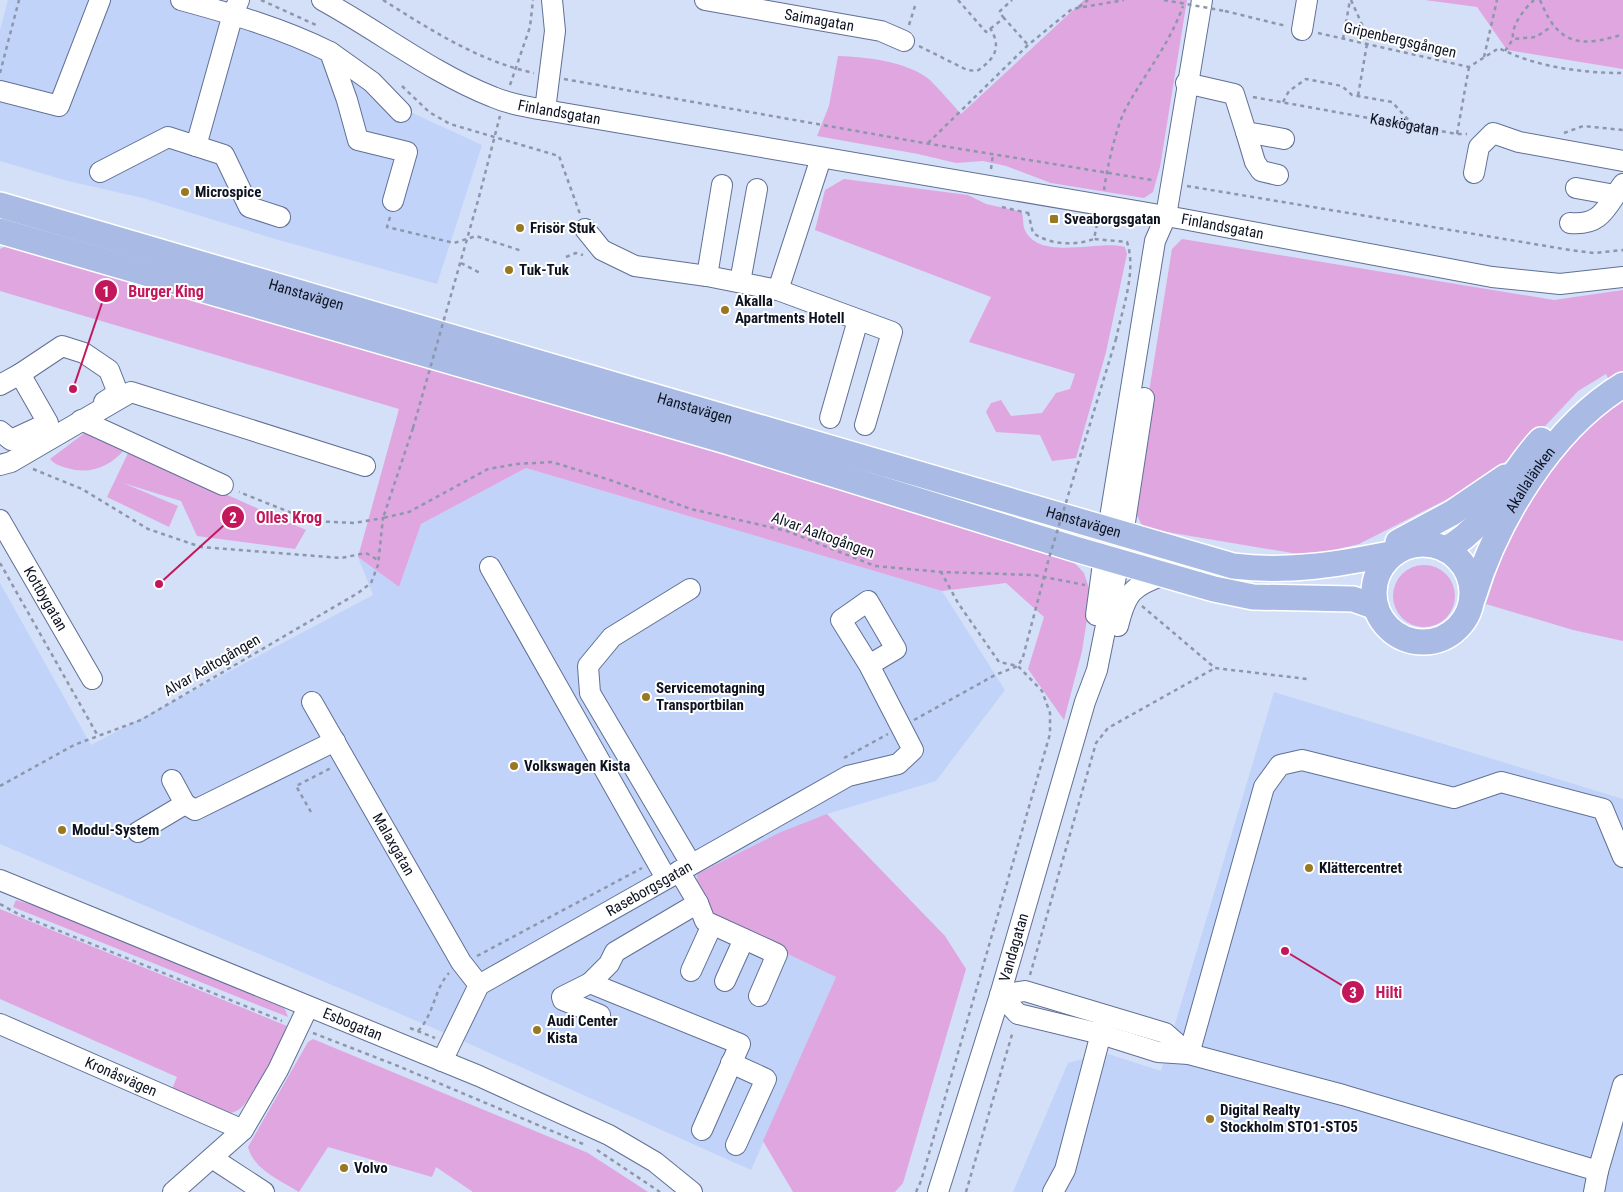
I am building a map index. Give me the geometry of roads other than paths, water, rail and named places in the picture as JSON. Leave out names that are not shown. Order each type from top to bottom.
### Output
[{"type":"main road","name":"Hanstavägen","points":[[0,205],[1233,566],[1263,570],[1297,570],[1395,553]]},
{"type":"main road","name":"Hanstavägen","points":[[0,231],[726,441],[1164,575],[1253,597],[1353,600],[1376,607]]},
{"type":"main road","name":"Akallalänken","points":[[1446,549],[1464,538],[1488,512],[1516,470],[1535,446],[1582,399],[1623,370]]},
{"type":"main road","name":"Akallalänken","points":[[1472,600],[1481,571],[1511,510],[1549,452],[1600,399],[1623,385]]},
{"type":"main road","points":[[1362,559],[1452,513],[1516,470]]},
{"type":"main road","points":[[1111,559],[1116,533]]},
{"type":"main road","points":[[1420,544],[1434,545],[1446,549],[1458,558],[1467,570],[1472,585],[1472,600],[1469,613],[1459,627],[1445,638],[1431,642],[1417,642],[1403,638],[1391,631],[1382,620],[1376,607],[1374,592],[1377,577],[1384,563],[1395,553],[1407,546],[1420,544]]},
{"type":"street","points":[[0,92],[59,106],[100,0]]},
{"type":"street","points":[[181,0],[236,7],[330,52],[372,82],[401,112]]},
{"type":"street","name":"Finlandsgatan","points":[[322,0],[448,76],[478,91],[511,103],[1166,216],[1492,277],[1560,284],[1623,277]]},
{"type":"street","points":[[545,110],[555,31],[552,0]]},
{"type":"street","name":"Saimagatan","points":[[704,0],[881,31],[904,41]]},
{"type":"street","points":[[1116,533],[1168,239],[1166,216],[1186,82],[1202,0]]},
{"type":"street","points":[[1302,30],[1307,0]]},
{"type":"street","points":[[196,146],[236,7]]},
{"type":"street","points":[[330,52],[347,100],[358,140],[407,152],[394,201]]},
{"type":"street","points":[[1186,82],[1234,94],[1255,162],[1261,171],[1278,175]]},
{"type":"street","points":[[1246,132],[1284,139]]},
{"type":"street","points":[[1474,173],[1479,147],[1493,133],[1519,142],[1623,161]]},
{"type":"street","points":[[100,172],[168,137],[224,155],[249,207],[280,217]]},
{"type":"street","points":[[778,290],[821,158]]},
{"type":"street","points":[[706,276],[722,185]]},
{"type":"street","points":[[1576,188],[1619,189]]},
{"type":"street","points":[[740,282],[756,189]]},
{"type":"street","points":[[1570,223],[1585,224],[1597,220],[1619,189]]},
{"type":"street","points":[[585,229],[602,250],[635,266],[706,276],[778,290],[892,332],[865,425]]},
{"type":"street","points":[[830,418],[858,320]]},
{"type":"street","points":[[0,385],[62,346],[84,353],[109,370],[118,392],[100,404],[48,423],[11,440],[0,431]]},
{"type":"street","points":[[20,374],[48,423]]},
{"type":"street","points":[[6,463],[131,392],[365,466]]},
{"type":"street","points":[[81,420],[223,485]]},
{"type":"street","name":"Kottbygatan","points":[[0,520],[92,679]]},
{"type":"street","name":"Vandagatan","points":[[1085,702],[1100,588],[1111,559]]},
{"type":"street","name":"Vandagatan","points":[[938,1192],[1000,995],[1085,702],[1097,670],[1111,559]]},
{"type":"street","points":[[490,567],[679,871],[698,903],[705,921],[777,954],[759,996]]},
{"type":"street","name":"Vandagatan","points":[[1097,670],[1111,650],[1128,594],[1164,575]]},
{"type":"street","points":[[679,871],[590,693],[588,666],[612,637],[690,589]]},
{"type":"street","name":"Raseborgsgatan","points":[[479,985],[848,776],[898,764],[913,750],[869,665]]},
{"type":"street","name":"Malaxgatan","points":[[312,702],[461,962],[479,985]]},
{"type":"street","points":[[172,780],[185,804],[195,810],[335,741]]},
{"type":"street","points":[[1189,1054],[1264,787],[1280,765],[1302,760],[1454,798],[1501,782],[1603,809],[1623,857]]},
{"type":"street","points":[[138,832],[185,804]]},
{"type":"street","name":"Esbogatan","points":[[0,880],[442,1061],[609,1135],[655,1162],[692,1192]]},
{"type":"street","points":[[600,1015],[563,1000],[562,997],[590,983],[609,964],[615,952],[698,903]]},
{"type":"street","points":[[691,971],[712,925]]},
{"type":"street","points":[[725,981],[744,939]]},
{"type":"street","points":[[590,983],[740,1044],[702,1130]]},
{"type":"street","points":[[442,1061],[479,985]]},
{"type":"street","points":[[1000,995],[1025,991],[1103,1025],[1158,1052],[1189,1054],[1343,1096],[1598,1171]]},
{"type":"street","points":[[1000,995],[1018,1014],[1103,1025]]},
{"type":"street","points":[[173,1192],[243,1130],[278,1070],[308,1006]]},
{"type":"street","name":"Kronåsvägen","points":[[0,1024],[243,1130]]},
{"type":"street","points":[[1053,1192],[1065,1170],[1103,1025]]},
{"type":"street","points":[[731,1063],[766,1079],[736,1145]]},
{"type":"street","points":[[1594,1192],[1598,1171],[1623,1085]]},
{"type":"street","points":[[212,1158],[264,1192]]},
{"type":"place","name":"Microspice","points":[[185,192]]},
{"type":"place","name":"Sveaborgsgatan","points":[[1054,219]]},
{"type":"place","name":"Frisör Stuk","points":[[520,228]]},
{"type":"place","name":"Tuk-Tuk","points":[[509,270]]},
{"type":"place","name":"Akalla Apartments Hotell","points":[[725,310]]},
{"type":"place","name":"Burger King","points":[[73,389]]},
{"type":"place","name":"Olles Krog","points":[[159,584]]},
{"type":"place","name":"Servicemotagning Transportbilan","points":[[646,697]]},
{"type":"place","name":"Volkswagen Kista","points":[[514,766]]},
{"type":"place","name":"Modul-System","points":[[62,830]]},
{"type":"place","name":"Klättercentret","points":[[1309,868]]},
{"type":"place","name":"Hilti","points":[[1285,951]]},
{"type":"place","name":"Audi Center Kista","points":[[537,1030]]},
{"type":"place","name":"Digital Realty Stockholm STO1-STO5","points":[[1210,1119]]},
{"type":"place","name":"Volvo","points":[[344,1168]]}]
